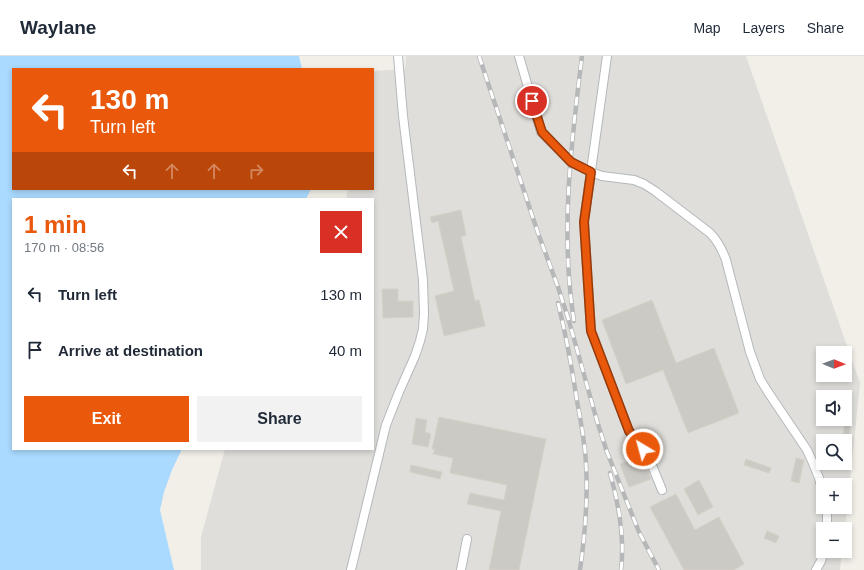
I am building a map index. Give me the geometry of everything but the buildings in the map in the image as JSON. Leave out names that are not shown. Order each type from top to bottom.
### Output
[{"type":"lane","points":[[350,570],[386,426],[415,356],[423,329],[423,280],[403,116],[398,56]]},
{"type":"lane","points":[[518,56],[542,132],[571,162],[602,176],[634,180],[644,184],[710,233],[717,240],[726,260],[750,352],[760,379],[807,450],[819,478]]},
{"type":"lane","points":[[607,56],[584,222],[591,331],[629,431],[649,458],[662,490]]},
{"type":"lane","points":[[461,570],[467,539]]},
{"type":"lane","points":[[816,570],[822,558]]},
{"type":"shaded area","points":[[406,56],[746,56],[847,346],[816,346],[816,382],[852,382],[852,360],[860,383],[852,461],[852,434],[816,434],[816,470],[851,470],[850,478],[816,478],[816,514],[847,514],[846,522],[816,522],[816,558],[841,558],[840,570],[201,570],[201,537],[225,450],[374,450],[374,198],[346,198],[348,190],[374,190],[374,71],[405,69]]},
{"type":"water","points":[[0,56],[299,56],[302,68],[12,68],[12,190],[310,190],[306,198],[12,198],[12,450],[182,450],[164,492],[160,510],[174,570],[0,570]]},
{"type":"railway","points":[[479,56],[569,321],[607,452],[639,532],[659,570]]},
{"type":"railway","points":[[574,321],[570,288],[567,222],[571,155],[582,56]]},
{"type":"railway","points":[[558,303],[564,327],[583,432],[587,477],[585,530],[580,570]]},
{"type":"railway","points":[[610,473],[622,533],[621,570]]},
{"type":"route","points":[[532,101],[542,132],[571,162],[591,172],[584,222],[591,331],[629,431],[643,449]]}]
